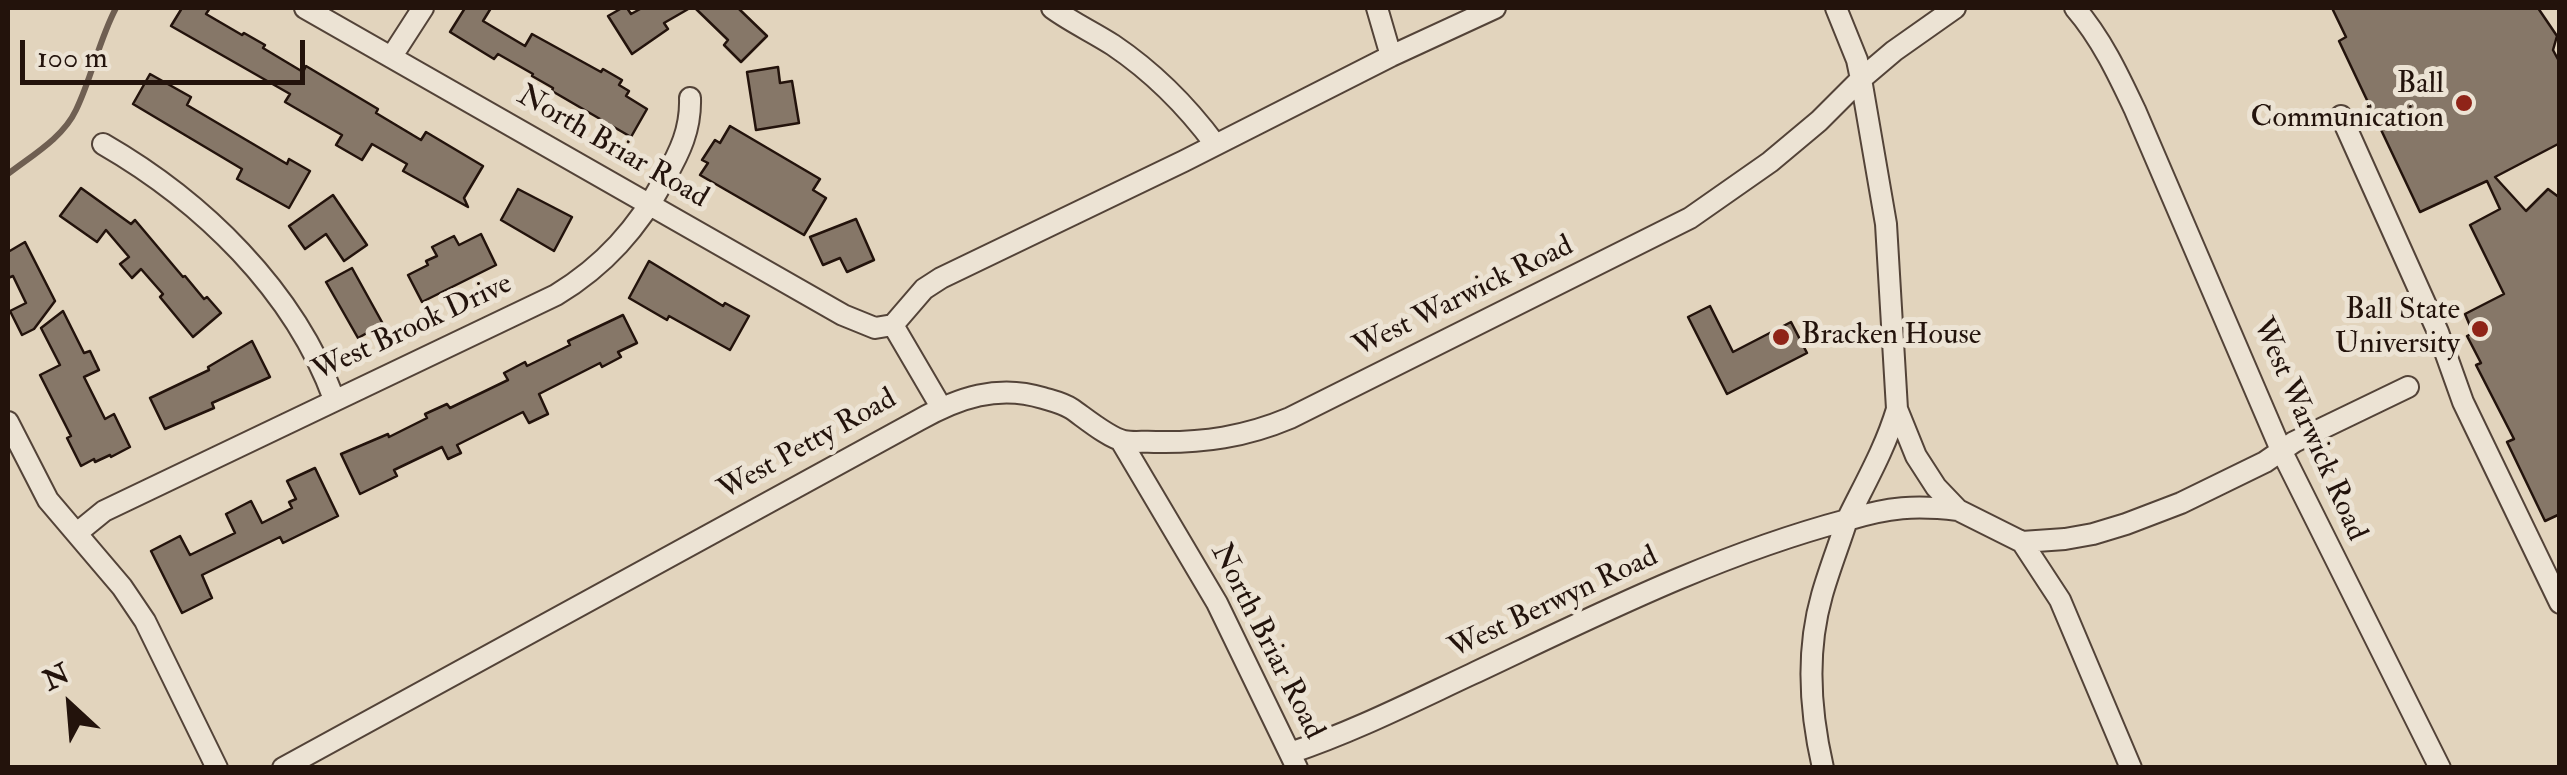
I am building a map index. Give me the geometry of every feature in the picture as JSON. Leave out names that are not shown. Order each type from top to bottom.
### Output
[{"type":"street","name":"North Briar Road","points":[[305,8],[842,315],[875,328],[893,325]]},
{"type":"street","points":[[392,56],[423,8]]},
{"type":"street","points":[[1052,8],[1143,67],[1177,98],[1215,144]]},
{"type":"street","points":[[1377,8],[1390,56]]},
{"type":"street","points":[[893,325],[924,289],[941,278],[1495,8]]},
{"type":"street","points":[[1836,8],[1857,60],[1886,224],[1896,409],[1924,472],[1958,510],[2022,542],[2060,600],[2131,768]]},
{"type":"street","name":"West Warwick Road","points":[[1120,441],[1187,442],[1250,434],[1290,418],[1690,218],[1770,162],[1906,41],[1955,8]]},
{"type":"street","name":"West Warwick Road","points":[[2075,8],[2112,61],[2136,110],[2281,450],[2440,768]]},
{"type":"street","name":"West Brook Drive","points":[[78,533],[104,511],[580,281],[617,248],[651,205],[682,146],[690,98]]},
{"type":"street","points":[[2341,116],[2438,332],[2463,402],[2560,603]]},
{"type":"street","points":[[104,144],[156,177],[241,252],[304,336],[334,399]]},
{"type":"street","name":"West Petty Road","points":[[283,768],[942,407],[893,325]]},
{"type":"street","points":[[2022,542],[2079,537],[2182,502],[2408,386]]},
{"type":"street","points":[[942,407],[992,392],[1030,394],[1066,405],[1120,441]]},
{"type":"street","points":[[1823,768],[1811,698],[1814,638],[1822,596],[1847,520],[1876,466],[1896,409]]},
{"type":"street","points":[[8,422],[48,500],[145,621],[217,768]]},
{"type":"street","name":"North Briar Road","points":[[1120,441],[1217,603],[1293,760]]},
{"type":"street","name":"West Berwyn Road","points":[[1293,760],[1667,584],[1759,546],[1873,512],[1920,506],[1958,510]]},
{"type":"building","points":[[182,8],[210,8],[206,14],[265,45],[263,48],[303,72],[306,66],[421,140],[426,132],[483,166],[464,198],[468,207],[403,171],[407,164],[372,144],[362,160],[336,145],[342,135],[285,102],[290,94],[171,26]]},
{"type":"building","points":[[465,8],[491,8],[483,21],[525,46],[532,34],[622,80],[619,85],[629,91],[626,96],[647,109],[631,137],[552,91],[533,74],[498,54],[494,59],[450,32]]},
{"type":"building","points":[[622,8],[631,14],[642,8],[690,8],[664,23],[668,29],[632,54],[608,16]]},
{"type":"building","points":[[695,8],[738,8],[767,36],[741,62],[724,45],[728,40]]},
{"type":"building","points":[[2332,8],[2538,8],[2557,36],[2553,50],[2560,63],[2560,143],[2495,177],[2526,211],[2548,189],[2560,198],[2560,514],[2545,521],[2507,442],[2514,439],[2476,365],[2481,363],[2467,336],[2473,333],[2465,314],[2504,294],[2470,225],[2500,209],[2487,181],[2420,212],[2339,41],[2346,37]]},
{"type":"building","points":[[778,67],[780,83],[792,81],[799,123],[756,130],[747,72]]},
{"type":"building","points":[[150,74],[191,97],[187,105],[287,164],[289,159],[310,171],[289,208],[237,179],[242,169],[133,104]]},
{"type":"building","points":[[730,126],[820,179],[813,190],[826,198],[804,235],[700,175],[708,163],[702,160],[715,140],[720,143]]},
{"type":"building","points":[[81,188],[131,224],[135,220],[183,277],[221,313],[193,337],[141,269],[132,278],[120,264],[129,257],[106,230],[97,242],[60,216]]},
{"type":"building","points":[[518,189],[572,217],[554,251],[501,220]]},
{"type":"building","points":[[333,195],[367,245],[344,261],[326,234],[305,249],[289,226]]},
{"type":"building","points":[[856,219],[874,260],[847,272],[840,258],[823,265],[810,237]]},
{"type":"building","points":[[481,234],[496,265],[422,302],[408,275],[437,256],[432,247],[454,236],[459,245]]},
{"type":"building","points":[[25,242],[55,301],[34,329],[22,335],[10,311],[26,303],[13,276],[8,278],[8,252]]},
{"type":"building","points":[[649,261],[723,306],[725,303],[749,316],[730,350],[629,298]]},
{"type":"building","points":[[352,268],[383,324],[358,338],[326,282]]},
{"type":"building","name":"Bracken House","points":[[1710,306],[1733,352],[1791,322],[1807,353],[1727,394],[1688,317]]},
{"type":"building","points":[[63,311],[84,353],[90,351],[99,370],[84,377],[105,419],[114,414],[130,447],[81,466],[67,438],[71,436],[40,375],[60,365],[41,328]]},
{"type":"building","points":[[623,315],[637,343],[618,352],[621,357],[602,367],[600,363],[539,394],[548,414],[529,423],[523,412],[457,445],[461,453],[448,459],[442,447],[394,470],[397,476],[360,494],[341,454],[388,434],[389,437],[427,418],[425,414],[447,404],[450,408],[508,380],[504,373],[525,362],[527,366]]},
{"type":"building","points":[[252,341],[270,377],[165,429],[150,398],[209,370],[208,367]]},
{"type":"building","points":[[315,468],[338,516],[283,543],[280,537],[202,575],[212,598],[182,613],[151,551],[180,536],[190,555],[235,533],[226,514],[251,501],[262,523],[292,508],[289,502],[296,499],[287,481]]},
{"type":"waterway","points":[[8,174],[46,146],[70,120],[116,8]]},
{"type":"place","name":"Ball Communication","points":[[2464,103]]},
{"type":"place","name":"Ball State University","points":[[2480,329]]},
{"type":"place","name":"Bracken House","points":[[1781,337]]}]
